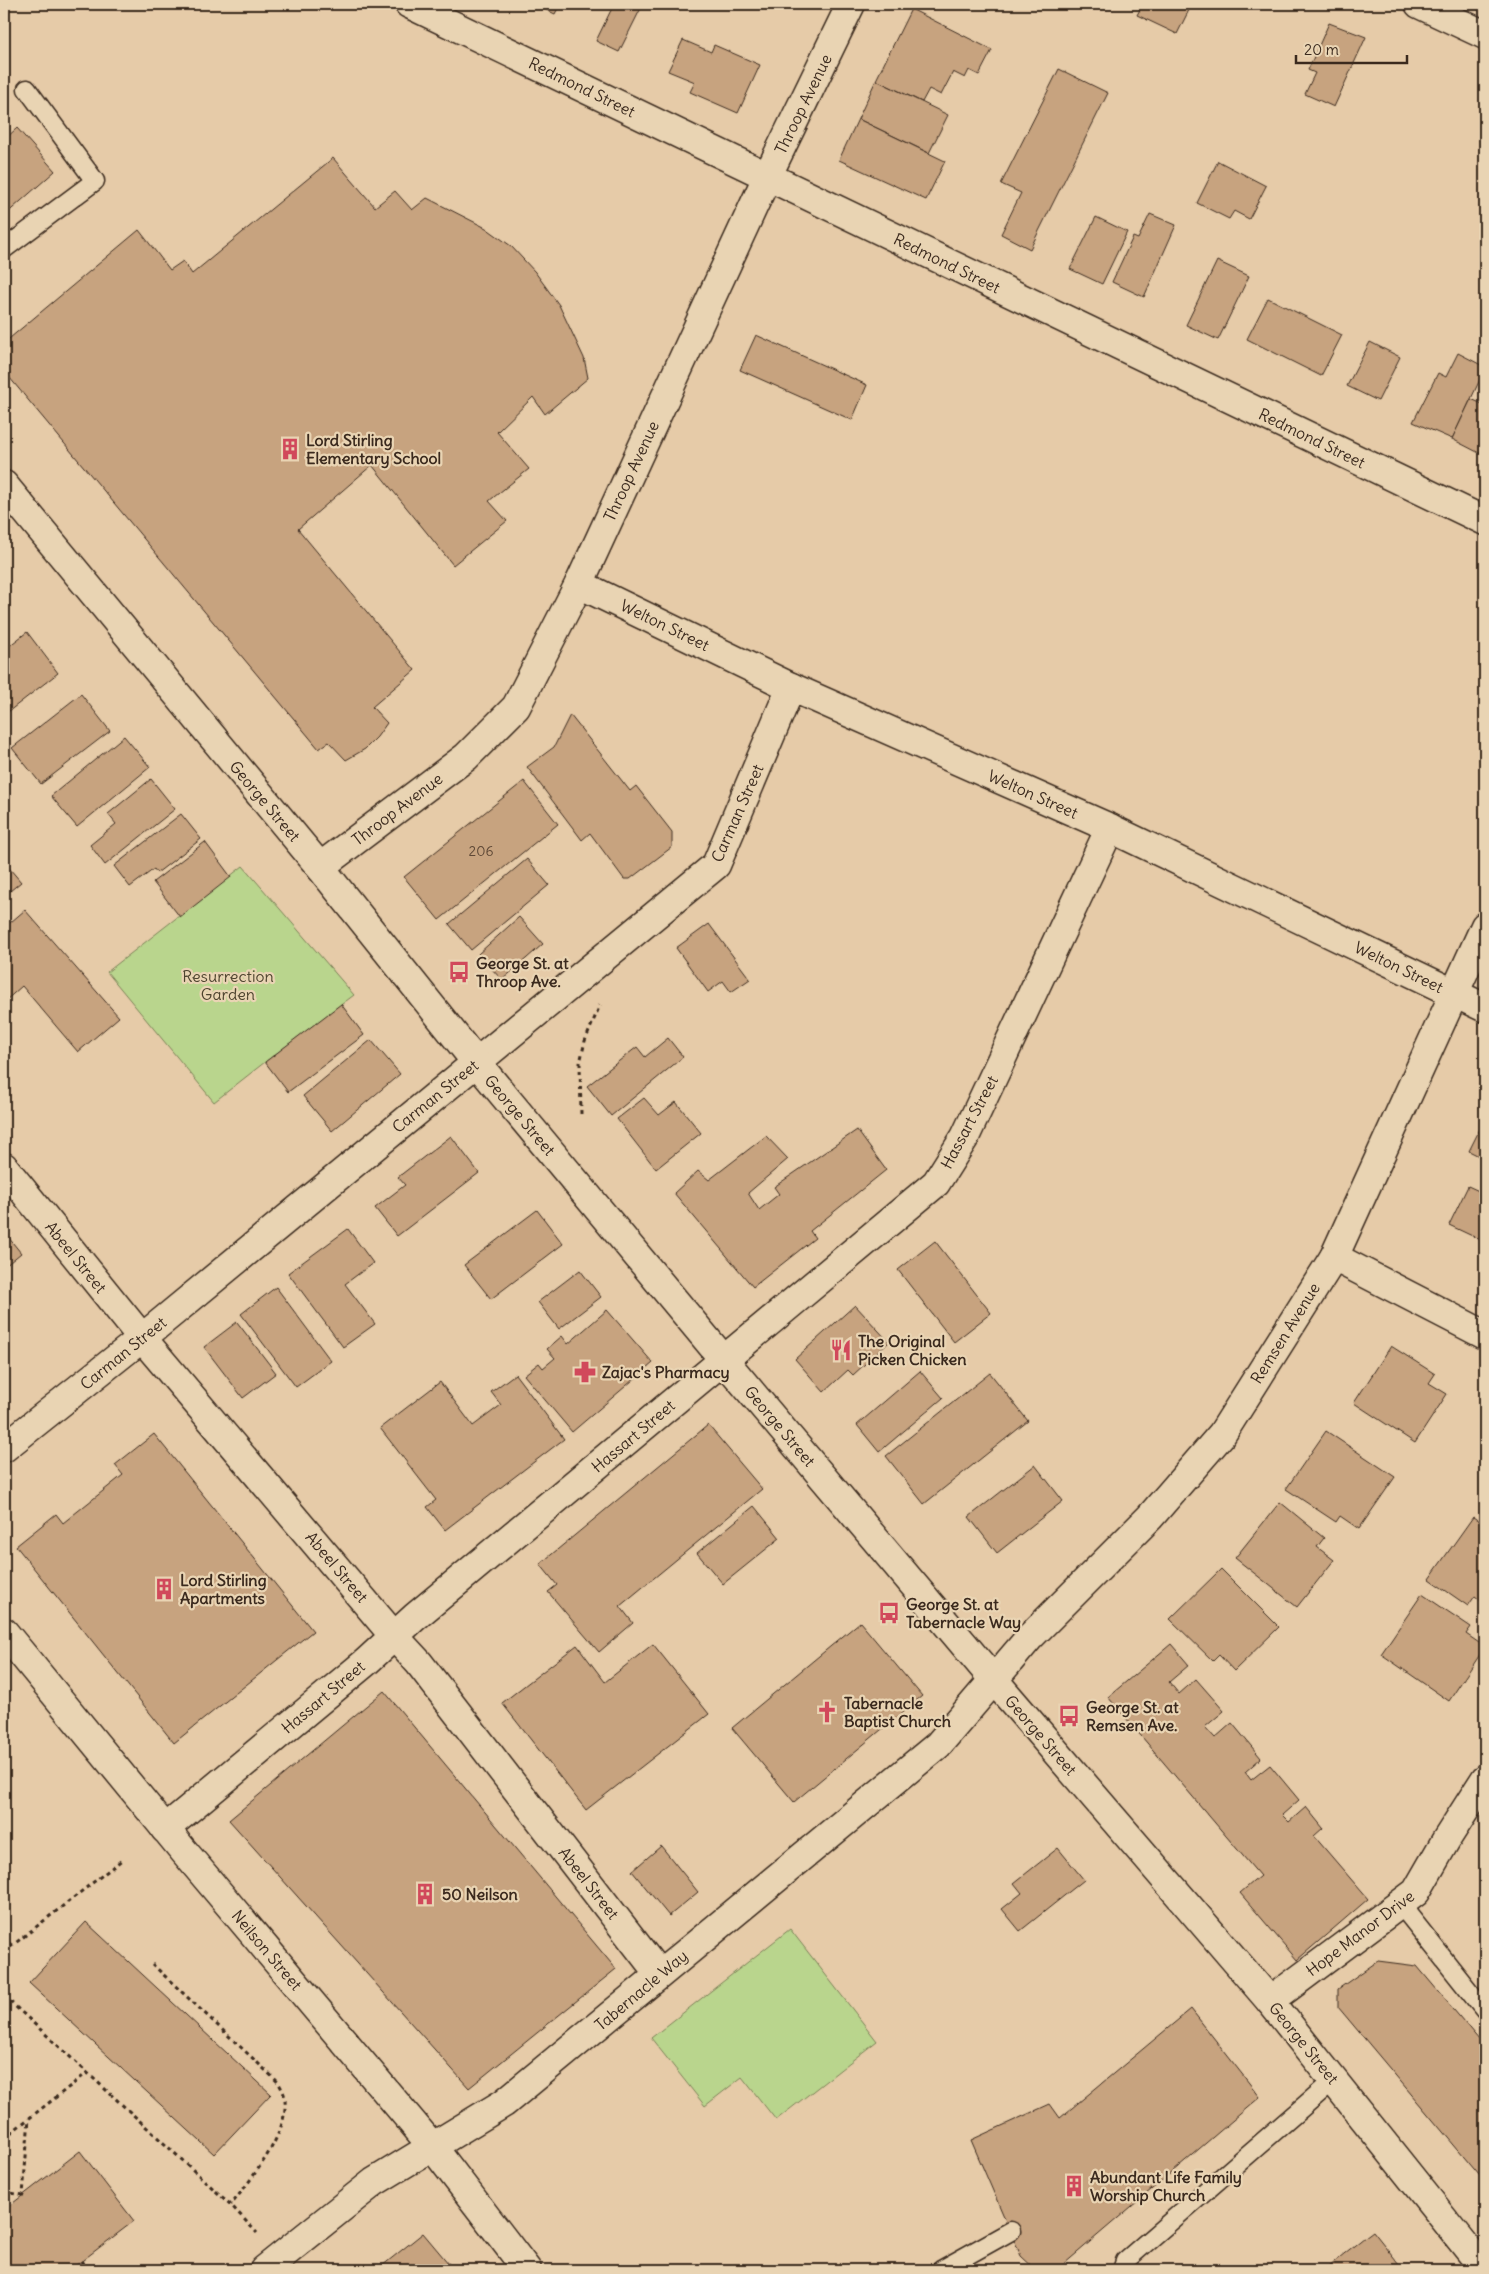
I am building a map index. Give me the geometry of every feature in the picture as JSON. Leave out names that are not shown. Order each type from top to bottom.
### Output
[{"type":"street","name":"Redmond Street","points":[[409,4],[1485,521]]},
{"type":"street","name":"Throop Avenue","points":[[320,867],[466,757],[516,707],[579,584],[851,4]]},
{"type":"street","points":[[1419,4],[1485,35]]},
{"type":"street","name":"George Street","points":[[4,485],[320,867],[476,1062],[724,1360],[994,1680],[1270,2001],[1485,2270]]},
{"type":"street","name":"Welton Street","points":[[579,584],[792,687],[1110,828],[1485,1008]]},
{"type":"street","name":"Carman Street","points":[[4,1448],[142,1338],[716,865],[792,687]]},
{"type":"street","name":"Hassart Street","points":[[165,1829],[936,1184],[965,1137],[1110,828]]},
{"type":"street","name":"Remsen Avenue","points":[[994,1680],[1030,1637],[1150,1517],[1222,1434],[1334,1257],[1485,926]]},
{"type":"street","name":"Abeel Street","points":[[4,1167],[142,1338],[394,1636],[419,1663],[659,1974]]},
{"type":"street","points":[[1334,1257],[1485,1335]]},
{"type":"street","name":"Neilson Street","points":[[4,1632],[165,1829],[432,2146],[528,2270]]},
{"type":"street","name":"Tabernacle Way","points":[[279,2266],[374,2182],[504,2102],[938,1744],[994,1680]]},
{"type":"street","name":"Hope Manor Drive","points":[[1270,2001],[1416,1892],[1485,1779]]},
{"type":"lane","points":[[4,249],[95,181],[27,89]]},
{"type":"lane","points":[[1400,1904],[1485,2011]]},
{"type":"lane","points":[[1122,2270],[1125,2261],[1334,2080]]},
{"type":"lane","points":[[941,2270],[1011,2232]]},
{"type":"path","points":[[581,1114],[580,1063],[585,1041],[600,1004]]},
{"type":"path","points":[[4,1952],[123,1859]]},
{"type":"path","points":[[4,1937],[12,1946]]},
{"type":"path","points":[[152,1964],[278,2082],[285,2099],[283,2121],[266,2160],[231,2205]]},
{"type":"path","points":[[4,1996],[231,2205],[279,2266]]},
{"type":"path","points":[[4,2138],[87,2072]]},
{"type":"path","points":[[4,2192],[23,2195],[29,2118]]},
{"type":"path","points":[[82,2262],[88,2270]]},
{"type":"green space","name":"Resurrection Garden","points":[[243,866],[354,995],[214,1102],[107,972]]},
{"type":"green space","points":[[790,1929],[877,2041],[776,2120],[742,2077],[705,2106],[651,2038]]},
{"type":"building","points":[[534,4],[560,4],[555,14]]},
{"type":"building","points":[[614,4],[643,4],[619,52],[596,41]]},
{"type":"building","points":[[1143,4],[1192,4],[1177,34],[1137,15]]},
{"type":"building","points":[[911,9],[992,50],[979,75],[969,70],[965,78],[953,72],[941,95],[929,89],[922,102],[876,80]]},
{"type":"building","points":[[1329,23],[1366,37],[1334,107],[1305,94],[1315,73],[1308,70]]},
{"type":"building","points":[[683,40],[711,52],[714,45],[760,65],[738,113],[690,92],[695,82],[668,71]]},
{"type":"building","points":[[1059,69],[1108,93],[1030,249],[1001,234],[1021,193],[1001,184]]},
{"type":"building","points":[[876,80],[948,115],[929,153],[858,119]]},
{"type":"building","points":[[858,119],[945,161],[926,200],[839,160]]},
{"type":"building","points":[[17,128],[55,171],[4,216],[4,140]]},
{"type":"building","name":"Lord Stirling Elementary School","points":[[333,158],[375,207],[395,191],[412,210],[427,198],[486,228],[511,246],[535,272],[559,305],[584,358],[588,378],[545,414],[533,397],[497,432],[529,469],[489,501],[507,521],[453,565],[372,465],[298,529],[415,670],[372,707],[387,723],[365,749],[346,760],[329,742],[319,749],[4,371],[4,343],[139,230],[170,270],[183,261],[192,274]]},
{"type":"building","points":[[1218,161],[1266,186],[1249,219],[1234,211],[1229,219],[1197,203]]},
{"type":"building","points":[[1150,214],[1176,225],[1144,297],[1112,282],[1133,237],[1138,239]]},
{"type":"building","points":[[1096,217],[1127,232],[1102,284],[1070,269]]},
{"type":"building","points":[[1217,261],[1249,276],[1218,340],[1186,325]]},
{"type":"building","points":[[1268,298],[1342,335],[1321,376],[1247,339]]},
{"type":"building","points":[[756,335],[867,385],[852,420],[740,370]]},
{"type":"building","points":[[1370,342],[1400,357],[1378,401],[1347,386]]},
{"type":"building","points":[[1458,353],[1485,367],[1485,369],[1452,439],[1413,422],[1438,373],[1446,377]]},
{"type":"building","points":[[1471,399],[1485,405],[1485,456],[1452,439]]},
{"type":"building","points":[[27,632],[58,673],[4,715],[4,650]]},
{"type":"building","points":[[81,694],[110,731],[41,784],[12,748]]},
{"type":"building","points":[[570,715],[630,791],[636,786],[672,832],[672,847],[630,879],[624,879],[590,833],[582,840],[527,767],[554,747]]},
{"type":"building","points":[[124,736],[150,767],[77,827],[51,796]]},
{"type":"building","points":[[151,779],[175,809],[105,865],[90,845],[116,824],[108,814]]},
{"type":"building","points":[[524,781],[558,824],[439,920],[404,877]]},
{"type":"building","points":[[181,814],[201,839],[157,873],[154,869],[130,887],[114,866]]},
{"type":"building","points":[[205,842],[231,877],[180,917],[153,882]]},
{"type":"building","points":[[527,859],[549,885],[471,950],[449,924]]},
{"type":"building","points":[[4,862],[21,882],[4,896]]},
{"type":"building","points":[[25,910],[119,1017],[78,1052],[22,986],[4,1002],[4,928]]},
{"type":"building","points":[[519,917],[543,944],[502,980],[478,954]]},
{"type":"building","points":[[709,924],[750,979],[731,992],[723,981],[708,992],[676,948]]},
{"type":"building","points":[[341,1004],[364,1035],[288,1092],[265,1062]]},
{"type":"building","points":[[668,1038],[683,1057],[611,1116],[587,1086],[637,1047],[645,1057]]},
{"type":"building","points":[[371,1040],[400,1074],[332,1131],[303,1096]]},
{"type":"building","points":[[644,1098],[659,1115],[676,1102],[701,1133],[656,1169],[617,1119]]},
{"type":"building","points":[[1480,1129],[1485,1132],[1485,1159],[1469,1151]]},
{"type":"building","points":[[857,1130],[886,1170],[810,1231],[815,1238],[753,1287],[674,1193],[698,1171],[709,1180],[766,1136],[788,1159],[748,1193],[759,1210],[779,1194],[774,1187]]},
{"type":"building","points":[[451,1136],[479,1173],[397,1236],[375,1208],[405,1185],[398,1177]]},
{"type":"building","points":[[1485,1183],[1485,1242],[1449,1225],[1468,1186],[1481,1192]]},
{"type":"building","points":[[537,1210],[563,1244],[491,1299],[464,1265]]},
{"type":"building","points":[[348,1229],[373,1263],[345,1284],[375,1324],[343,1347],[288,1273]]},
{"type":"building","points":[[4,1232],[21,1253],[4,1267]]},
{"type":"building","points":[[935,1241],[991,1313],[954,1342],[898,1270]]},
{"type":"building","points":[[580,1270],[601,1297],[559,1329],[538,1302]]},
{"type":"building","points":[[276,1287],[331,1361],[296,1387],[241,1314]]},
{"type":"building","points":[[855,1305],[889,1342],[853,1375],[848,1370],[824,1392],[795,1359]]},
{"type":"building","name":"Zajac's Pharmacy","points":[[607,1310],[653,1363],[572,1432],[524,1375],[539,1363],[543,1368],[555,1358],[547,1349],[562,1336],[568,1344]]},
{"type":"building","points":[[237,1322],[276,1373],[243,1398],[204,1347]]},
{"type":"building","points":[[1391,1346],[1435,1374],[1429,1383],[1447,1394],[1415,1443],[1354,1403]]},
{"type":"building","points":[[920,1371],[943,1398],[879,1452],[857,1425]]},
{"type":"building","points":[[990,1373],[1028,1421],[924,1504],[886,1456]]},
{"type":"building","points":[[515,1374],[564,1439],[445,1530],[427,1507],[436,1500],[380,1428],[440,1382],[473,1426],[501,1405],[491,1392]]},
{"type":"building","points":[[708,1425],[762,1489],[620,1606],[633,1623],[599,1652],[548,1592],[557,1585],[540,1564]]},
{"type":"building","points":[[1326,1431],[1395,1477],[1359,1529],[1340,1516],[1336,1522],[1286,1489]]},
{"type":"building","name":"Lord Stirling Apartments","points":[[154,1434],[313,1631],[174,1743],[16,1546],[56,1514],[63,1523],[123,1475],[115,1465]]},
{"type":"building","points":[[1035,1465],[1063,1501],[997,1553],[969,1517]]},
{"type":"building","points":[[1280,1502],[1324,1538],[1317,1547],[1334,1560],[1297,1607],[1235,1558]]},
{"type":"building","points":[[754,1506],[780,1538],[723,1584],[697,1553]]},
{"type":"building","points":[[1473,1517],[1485,1525],[1485,1604],[1475,1596],[1468,1606],[1429,1579]]},
{"type":"building","points":[[1221,1569],[1279,1627],[1234,1671],[1219,1655],[1213,1661],[1170,1619]]},
{"type":"building","points":[[1422,1594],[1471,1627],[1466,1634],[1485,1647],[1449,1701],[1381,1654]]},
{"type":"building","name":"Tabernacle Baptist Church","points":[[860,1622],[922,1696],[794,1802],[732,1728]]},
{"type":"building","points":[[653,1644],[709,1714],[586,1810],[502,1703],[577,1645],[605,1682]]},
{"type":"building","points":[[1171,1644],[1189,1665],[1169,1682],[1179,1694],[1196,1679],[1224,1711],[1205,1727],[1215,1738],[1232,1723],[1261,1758],[1245,1772],[1251,1780],[1270,1765],[1299,1800],[1282,1815],[1289,1822],[1306,1807],[1323,1828],[1314,1836],[1368,1899],[1297,1960],[1240,1893],[1260,1876],[1108,1697]]},
{"type":"building","name":"50 Neilson","points":[[384,1691],[616,1969],[469,2088],[229,1820]]},
{"type":"building","points":[[661,1846],[698,1892],[669,1916],[632,1871]]},
{"type":"building","points":[[1058,1848],[1084,1880],[1020,1931],[1002,1909],[1022,1893],[1014,1883]]},
{"type":"building","points":[[86,1922],[271,2094],[214,2154],[29,1983]]},
{"type":"building","points":[[1378,1961],[1417,1966],[1485,2047],[1485,2182],[1338,2007],[1338,1989]]},
{"type":"building","name":"Abundant Life Family Worship Church","points":[[1191,2009],[1260,2097],[1057,2270],[1036,2270],[1021,2256],[971,2140],[1050,2104],[1060,2118]]},
{"type":"building","points":[[80,2151],[134,2221],[70,2270],[4,2270],[4,2210]]},
{"type":"building","points":[[1373,2231],[1404,2270],[1324,2270],[1365,2237]]},
{"type":"building","points":[[423,2233],[454,2270],[377,2270]]},
{"type":"place","name":"Lord Stirling Elementary School","points":[[290,449]]},
{"type":"place","name":"George St. at Throop Ave.","points":[[459,972]]},
{"type":"place","name":"The Original Picken Chicken","points":[[841,1350]]},
{"type":"place","name":"Zajac's Pharmacy","points":[[585,1372]]},
{"type":"place","name":"Lord Stirling Apartments","points":[[164,1589]]},
{"type":"place","name":"George St. at Tabernacle Way","points":[[889,1613]]},
{"type":"place","name":"Tabernacle Baptist Church","points":[[827,1712]]},
{"type":"place","name":"George St. at Remsen Ave.","points":[[1069,1716]]},
{"type":"place","name":"50 Neilson","points":[[425,1894]]},
{"type":"place","name":"Abundant Life Family Worship Church","points":[[1074,2186]]}]
